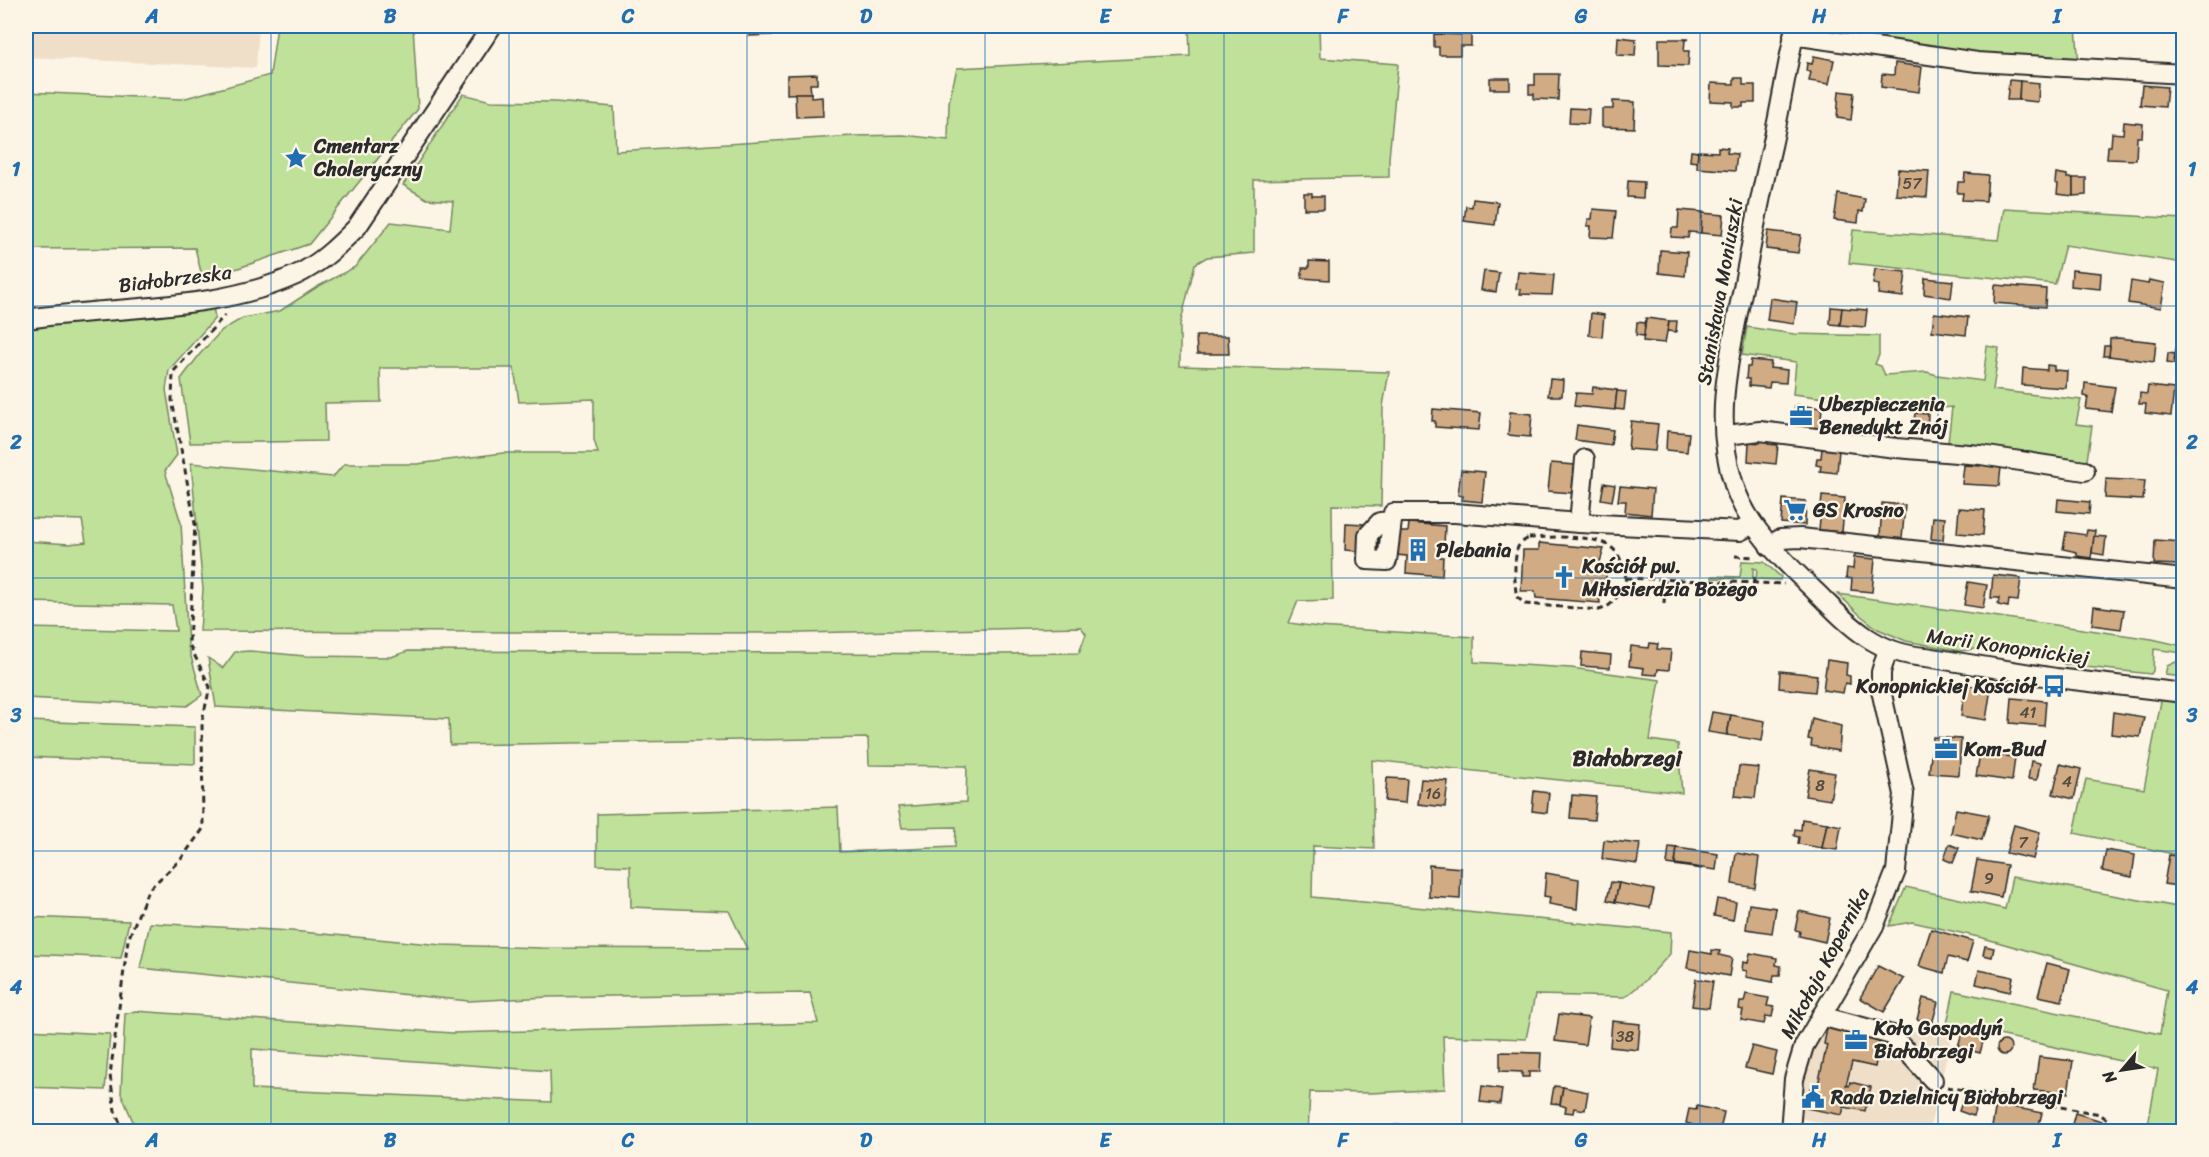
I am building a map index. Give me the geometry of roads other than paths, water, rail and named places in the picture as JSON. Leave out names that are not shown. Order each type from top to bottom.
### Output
[{"type":"street","name":"Białobrzeska","points":[[26,319],[222,298],[298,274],[330,253],[357,227],[492,26]]},
{"type":"street","points":[[1795,30],[1977,62],[2184,74]]},
{"type":"street","name":"Stanisława Moniuszki","points":[[1795,30],[1773,142],[1753,226],[1729,353],[1723,428],[1728,465],[1734,487],[1767,551],[1845,620],[1872,641],[1888,649]]},
{"type":"street","points":[[1735,434],[1760,431],[1896,448],[1981,454],[2085,471]]},
{"type":"street","points":[[1579,523],[1585,459]]},
{"type":"street","points":[[1392,521],[1393,513],[1415,512],[1740,531],[1753,524]]},
{"type":"street","points":[[1767,551],[1780,539],[1800,538],[2184,579]]},
{"type":"street","name":"Marii Konopnickiej","points":[[1888,649],[1908,656],[2056,678],[2184,693]]},
{"type":"street","name":"Mikołaja Kopernika","points":[[1790,1131],[1794,1079],[1804,1046],[1875,924],[1896,871],[1904,794],[1881,690],[1881,672],[1888,649]]},
{"type":"street","points":[[1821,1016],[1892,1035],[1933,1080]]},
{"type":"place","name":"Cmentarz Choleryczny","points":[[296,158]]},
{"type":"place","name":"Ubezpieczenia Benedykt Znój","points":[[1801,416]]},
{"type":"place","name":"GS Krosno","points":[[1795,510]]},
{"type":"place","name":"Plebania","points":[[1418,550]]},
{"type":"place","name":"Kościół pw. Miłosierdzia Bożego","points":[[1564,577]]},
{"type":"place","name":"Konopnickiej Kościół","points":[[2054,686]]},
{"type":"place","name":"Kom-Bud","points":[[1946,749]]},
{"type":"place","name":"Koło Gospodyń Białobrzegi","points":[[1856,1040]]},
{"type":"place","name":"Rada Dzielnicy Białobrzegi","points":[[1813,1097]]},
{"type":"district","name":"Białobrzegi","points":[[1627,758]]}]
